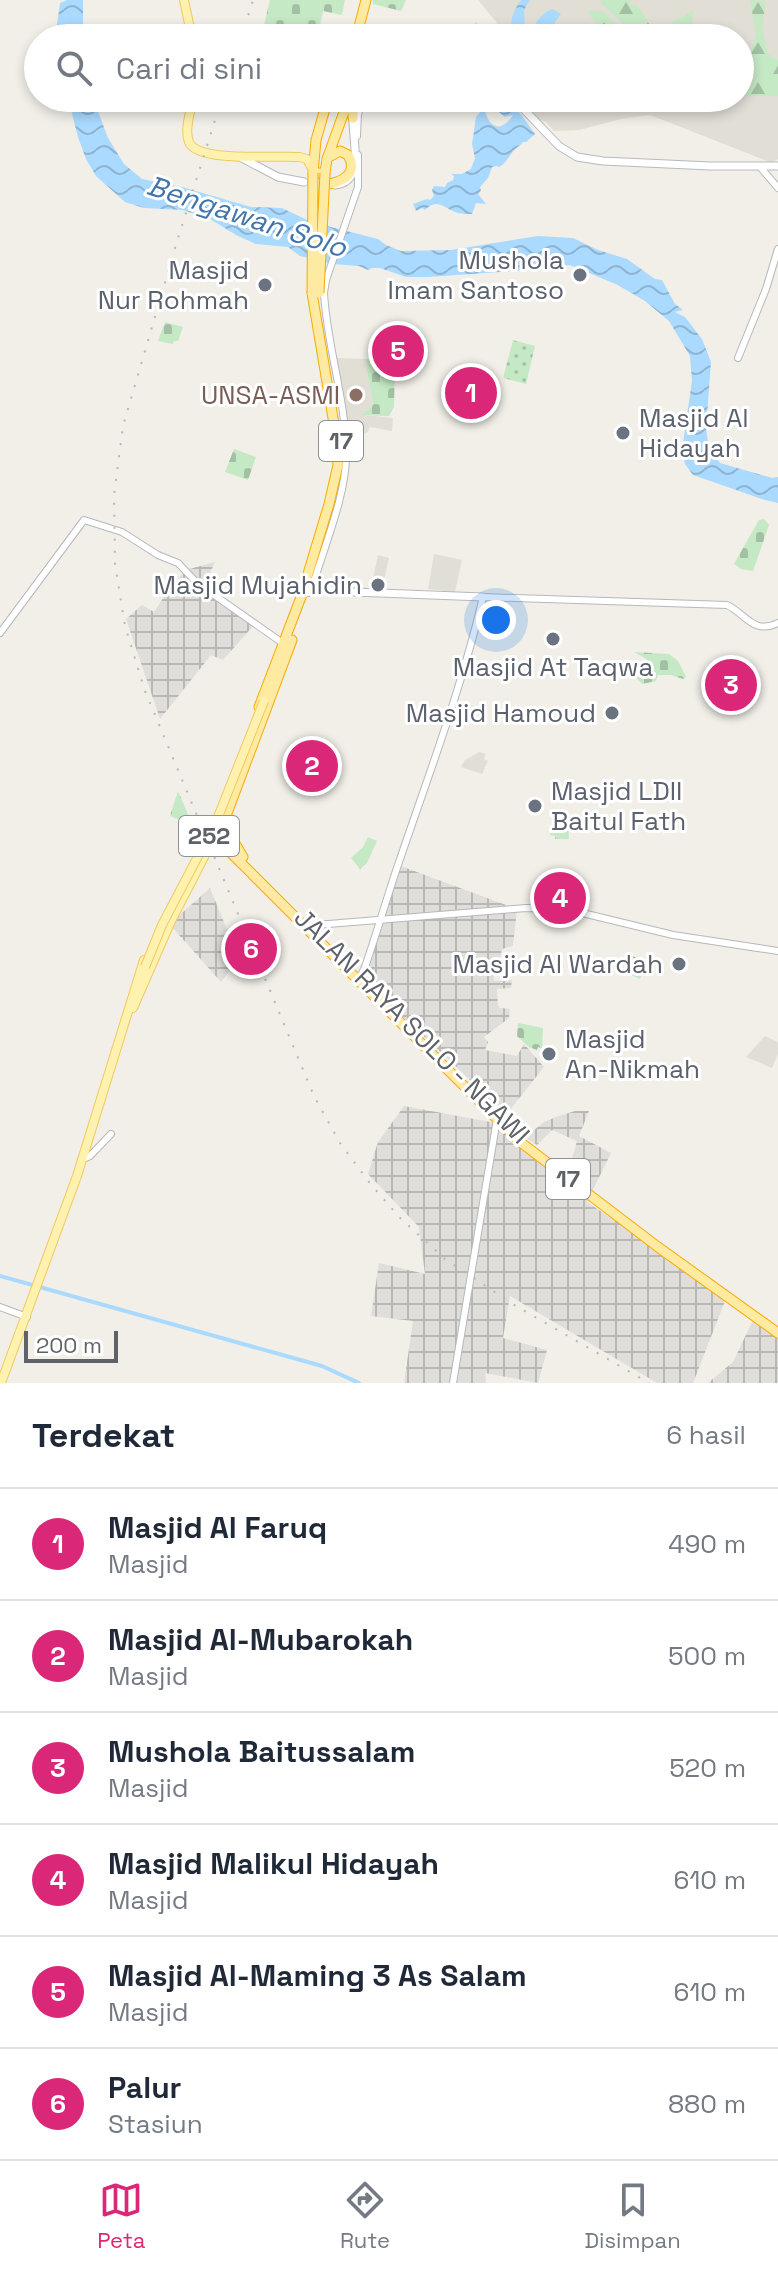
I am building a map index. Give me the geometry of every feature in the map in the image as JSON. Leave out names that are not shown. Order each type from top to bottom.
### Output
[{"type":"highway","points":[[360,24],[367,0]]},
{"type":"highway","points":[[365,24],[367,0]]},
{"type":"highway","name":"17","points":[[277,673],[332,494],[338,465],[316,293],[313,171],[316,140],[324,112]]},
{"type":"highway","name":"17","points":[[222,811],[311,584],[339,488],[343,437],[325,326],[316,293],[327,159],[345,112]]},
{"type":"highway","points":[[327,159],[336,152],[343,152],[350,157],[352,165],[346,178],[329,184]]},
{"type":"highway","points":[[313,171],[325,173]]},
{"type":"highway","points":[[217,832],[222,811]]},
{"type":"highway","name":"JALAN RAYA SOLO - NGAWI","points":[[222,811],[237,850],[257,874],[417,1031],[497,1116]]},
{"type":"highway","name":"JALAN RAYA SOLO - NGAWI","points":[[217,832],[229,849],[291,914],[497,1116],[587,1190],[778,1330]]},
{"type":"highway","points":[[211,844],[220,843],[229,849]]},
{"type":"main road","points":[[184,0],[189,24]]},
{"type":"main road","points":[[191,112],[191,139],[198,147],[237,155],[282,155],[305,152],[316,140]]},
{"type":"main road","points":[[329,184],[346,183],[357,166],[357,112]]},
{"type":"main road","points":[[526,112],[559,146],[577,157],[603,161],[761,168],[778,166]]},
{"type":"main road","points":[[237,155],[278,177],[304,182]]},
{"type":"main road","points":[[265,155],[260,162],[268,172]]},
{"type":"main road","points":[[282,155],[307,159],[313,171]]},
{"type":"main road","points":[[354,592],[483,597]]},
{"type":"main road","name":"17","points":[[266,702],[277,673]]},
{"type":"main road","name":"252","points":[[133,999],[162,925],[222,810],[266,702]]},
{"type":"main road","name":"252","points":[[195,867],[222,811]]},
{"type":"main road","name":"252","points":[[3,1382],[83,1160],[155,932],[217,832]]},
{"type":"street","points":[[325,326],[326,280],[358,187],[357,166]]},
{"type":"street","points":[[761,168],[778,188]]},
{"type":"street","points":[[738,358],[760,306],[778,249]]},
{"type":"street","points":[[0,633],[84,520],[122,532],[184,568],[197,583],[284,644]]},
{"type":"street","points":[[311,584],[354,592]]},
{"type":"street","points":[[360,977],[451,710],[483,597],[724,605],[734,608],[753,625],[769,627],[778,623]]},
{"type":"street","points":[[313,927],[530,908],[566,909],[673,935],[778,951]]},
{"type":"street","points":[[453,1383],[497,1116]]},
{"type":"street","points":[[83,1160],[111,1134]]},
{"type":"street","points":[[0,1307],[27,1317]]},
{"type":"shaded area","points":[[478,0],[778,0],[778,159],[772,163],[650,115],[579,130],[554,131],[530,112],[754,112],[754,24],[497,23]]},
{"type":"shaded area","name":"UNSA-ASMI","points":[[336,358],[365,359],[373,405],[363,415],[393,418],[392,431],[370,427],[367,433],[348,433]]},
{"type":"shaded area","points":[[434,554],[462,560],[455,592],[428,589]]},
{"type":"shaded area","points":[[378,555],[389,558],[384,580],[373,578]]},
{"type":"shaded area","points":[[215,562],[203,588],[254,625],[223,660],[211,655],[160,719],[126,619],[142,605],[154,612],[186,570]]},
{"type":"shaded area","points":[[479,752],[486,754],[484,759],[488,761],[482,774],[461,767],[465,760]]},
{"type":"shaded area","points":[[398,865],[517,909],[513,946],[502,949],[500,958],[495,959],[494,981],[512,980],[511,988],[497,989],[498,1005],[510,1009],[509,1018],[484,1037],[488,1042],[485,1050],[517,1056],[524,1044],[544,1067],[505,1116],[361,978]]},
{"type":"shaded area","points":[[210,888],[239,959],[221,982],[171,926]]},
{"type":"shaded area","points":[[765,1036],[778,1042],[778,1054],[772,1068],[746,1057]]},
{"type":"shaded area","points":[[404,1106],[496,1123],[568,1173],[577,1141],[552,1130],[537,1145],[522,1135],[556,1117],[575,1111],[589,1111],[579,1136],[611,1153],[587,1202],[727,1296],[693,1383],[657,1383],[510,1296],[503,1338],[547,1350],[538,1383],[485,1373],[486,1383],[404,1383],[413,1321],[371,1316],[379,1263],[425,1274],[419,1227],[368,1174],[378,1142]]},
{"type":"shaded area","points":[[755,1316],[778,1333],[778,1383],[708,1383],[733,1362]]},
{"type":"green space","points":[[270,0],[345,0],[342,15],[323,11],[320,24],[264,24]]},
{"type":"green space","points":[[373,0],[406,0],[401,11],[373,4]]},
{"type":"green space","points":[[601,0],[630,0],[630,5],[638,6],[649,24],[624,24],[602,5]]},
{"type":"green space","points":[[750,0],[766,1],[762,28],[768,54],[778,60],[778,96],[754,96],[756,35]]},
{"type":"green space","points":[[589,10],[603,11],[616,24],[595,24]]},
{"type":"green space","points":[[693,10],[692,24],[670,24]]},
{"type":"green space","points":[[165,322],[183,327],[178,341],[173,344],[158,341]]},
{"type":"green space","points":[[513,340],[535,346],[526,384],[503,378]]},
{"type":"green space","points":[[365,359],[395,363],[394,407],[389,416],[362,415],[373,405]]},
{"type":"green space","points":[[234,449],[256,457],[248,480],[225,472]]},
{"type":"green space","points":[[764,519],[769,525],[753,571],[741,569],[734,564],[759,520]]},
{"type":"green space","points":[[634,652],[669,654],[678,661],[686,677],[658,675],[656,681],[642,684],[634,676],[638,666],[647,659]]},
{"type":"green space","points":[[178,791],[192,824],[170,816]]},
{"type":"green space","points":[[568,821],[569,839],[555,839],[550,835],[554,824]]},
{"type":"green space","points":[[368,837],[377,841],[367,863],[360,869],[351,858],[363,847]]},
{"type":"green space","points":[[629,955],[647,961],[640,979],[623,975]]},
{"type":"green space","points":[[518,1023],[543,1028],[542,1049],[529,1047],[517,1036]]},
{"type":"water","points":[[83,0],[83,24],[57,24],[60,3]]},
{"type":"water","points":[[521,0],[530,0],[524,10],[525,24],[512,24],[515,9]]},
{"type":"water","points":[[553,9],[561,14],[555,22],[535,24],[541,16]]},
{"type":"water","name":"Bengawan Solo","points":[[72,112],[98,112],[108,138],[124,164],[142,179],[251,207],[282,208],[305,219],[378,239],[401,251],[451,250],[538,236],[573,238],[627,259],[655,279],[662,280],[675,304],[683,310],[675,312],[685,317],[702,339],[711,362],[706,429],[709,448],[720,463],[778,477],[778,503],[693,475],[685,464],[682,450],[692,381],[690,356],[669,321],[645,301],[618,285],[570,265],[406,277],[380,268],[368,270],[300,256],[288,247],[256,244],[210,219],[182,210],[144,208],[125,202],[96,176],[78,137]]},
{"type":"water","points":[[485,112],[491,123],[502,126],[513,115],[505,117],[499,112],[519,112],[535,134],[499,167],[492,167],[478,194],[486,204],[476,203],[472,214],[458,213],[437,204],[416,211],[413,204],[430,200],[434,196],[434,186],[445,187],[453,180],[451,174],[462,174],[471,169],[475,158],[472,144],[476,117]]},
{"type":"waterway","points":[[0,1276],[322,1366],[359,1383]]},
{"type":"railway","points":[[245,24],[253,0]]},
{"type":"railway","points":[[218,112],[123,426],[114,495],[115,564],[125,626],[145,691],[314,1096],[340,1143],[399,1217],[445,1259],[511,1303],[649,1383]]},
{"type":"place","name":"Mushola Imam Santoso","points":[[580,275]]},
{"type":"place","name":"Masjid Nur Rohmah","points":[[265,285]]},
{"type":"place","name":"Masjid Al-Maming 3 As Salam","points":[[398,351]]},
{"type":"place","name":"Masjid Al Faruq","points":[[471,393]]},
{"type":"place","name":"UNSA-ASMI","points":[[356,395]]},
{"type":"place","name":"Masjid Al Hidayah","points":[[623,433]]},
{"type":"place","name":"Masjid Mujahidin","points":[[378,585]]},
{"type":"place","name":"Masjid At Taqwa","points":[[553,639]]},
{"type":"place","name":"Mushola Baitussalam","points":[[731,685]]},
{"type":"place","name":"Masjid Hamoud","points":[[612,713]]},
{"type":"place","name":"Masjid Al-Mubarokah","points":[[312,766]]},
{"type":"place","name":"Masjid LDII Baitul Fath","points":[[535,806]]},
{"type":"place","name":"Masjid Malikul Hidayah","points":[[560,898]]},
{"type":"place","name":"Palur","points":[[251,949]]},
{"type":"place","name":"Masjid Al Wardah","points":[[679,964]]},
{"type":"place","name":"Masjid An-Nikmah","points":[[549,1054]]}]
